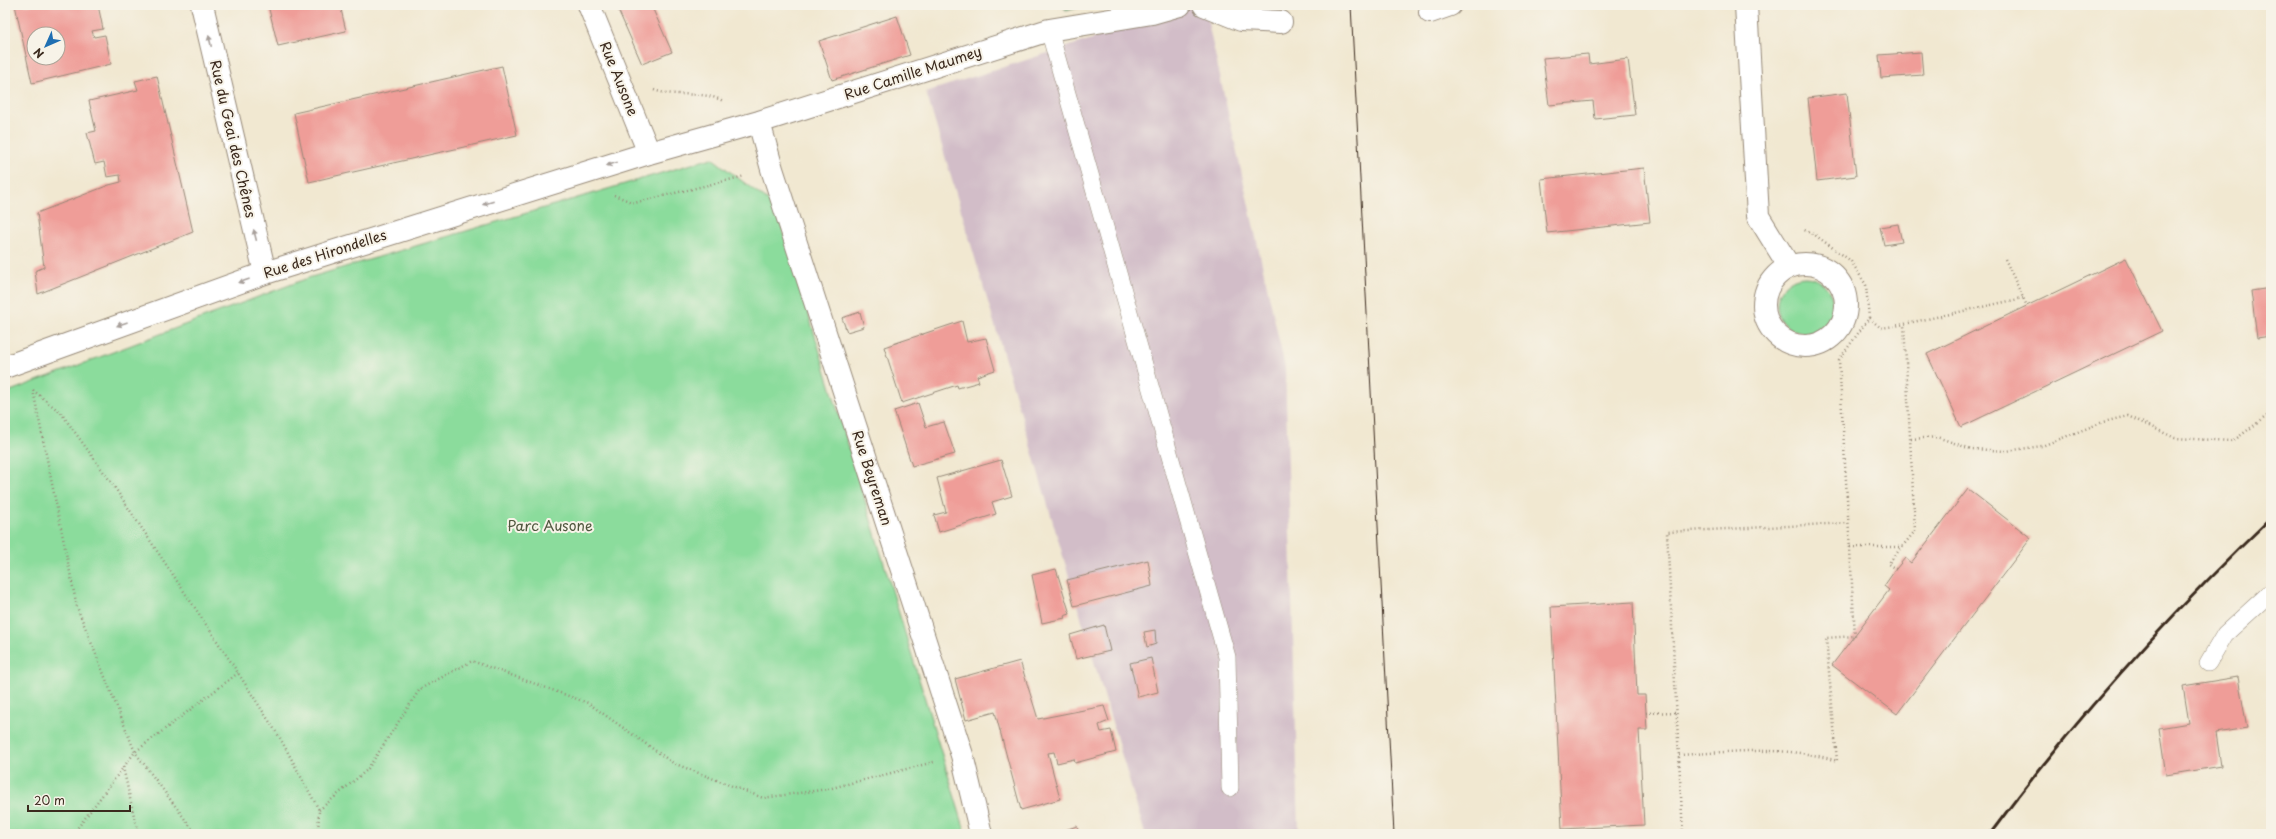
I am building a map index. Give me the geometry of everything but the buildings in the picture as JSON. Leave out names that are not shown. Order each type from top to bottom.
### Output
[{"type":"street","name":"Rue du Geai des Chênes","points":[[202,5],[265,273]]},
{"type":"street","name":"Rue Ausone","points":[[589,5],[649,153]]},
{"type":"street","name":"Rue Camille Maumey","points":[[649,153],[759,122],[1049,30],[1152,13],[1180,5]]},
{"type":"street","points":[[1204,5],[1241,20],[1281,22]]},
{"type":"street","points":[[1746,5],[1758,216],[1789,266]]},
{"type":"street","name":"Rue Beyreman","points":[[759,122],[772,169],[962,755],[981,834]]},
{"type":"street","name":"Rue des Hirondelles","points":[[5,367],[265,273],[649,153]]},
{"type":"lane","points":[[1049,30],[1227,657],[1230,788]]},
{"type":"lane","points":[[2208,663],[2224,634],[2271,592]]},
{"type":"path","name":"Rue Ausone","points":[[648,88],[665,94],[715,96],[759,122]]},
{"type":"path","points":[[1679,755],[1734,752],[1815,753],[1837,761],[1826,638],[1855,636],[1839,360],[1869,318],[1866,286],[1851,261],[1815,235],[1795,226]]},
{"type":"path","points":[[2005,260],[2027,306]]},
{"type":"path","points":[[1869,318],[1881,328],[2023,298]]},
{"type":"path","points":[[1896,569],[1888,564],[1915,531],[1904,324]]},
{"type":"path","points":[[25,359],[33,390],[77,607],[135,752],[196,834]]},
{"type":"path","points":[[33,390],[61,413],[122,498],[280,738],[319,810],[318,834]]},
{"type":"path","points":[[1911,439],[1937,437],[1971,449],[2006,451],[2042,446],[2103,422],[2128,416],[2175,438],[2233,441],[2271,413]]},
{"type":"path","points":[[1683,834],[1667,532],[1848,524]]},
{"type":"path","points":[[1850,548],[1902,547]]},
{"type":"path","points":[[319,810],[367,770],[420,689],[472,661],[588,703],[673,763],[763,798],[828,789],[962,755]]},
{"type":"path","points":[[72,834],[135,752],[238,673]]},
{"type":"path","points":[[1646,713],[1677,712]]},
{"type":"path","points":[[123,767],[138,834]]},
{"type":"shaded area","points":[[1198,5],[1204,5],[1285,367],[1299,834],[1145,834],[926,92]]},
{"type":"green space","points":[[1063,5],[1087,5],[1066,11]]},
{"type":"green space","name":"Parc Ausone","points":[[712,158],[776,207],[966,834],[5,834],[5,393],[308,278]]},
{"type":"green space","points":[[1799,277],[1811,277],[1821,281],[1829,289],[1833,299],[1833,311],[1829,321],[1821,329],[1811,333],[1799,333],[1789,329],[1781,321],[1777,311],[1777,299],[1781,289],[1789,281]]},
{"type":"tram line","points":[[1351,5],[1394,834]]},
{"type":"railway","points":[[1990,834],[2089,709],[2196,592],[2271,518]]}]
